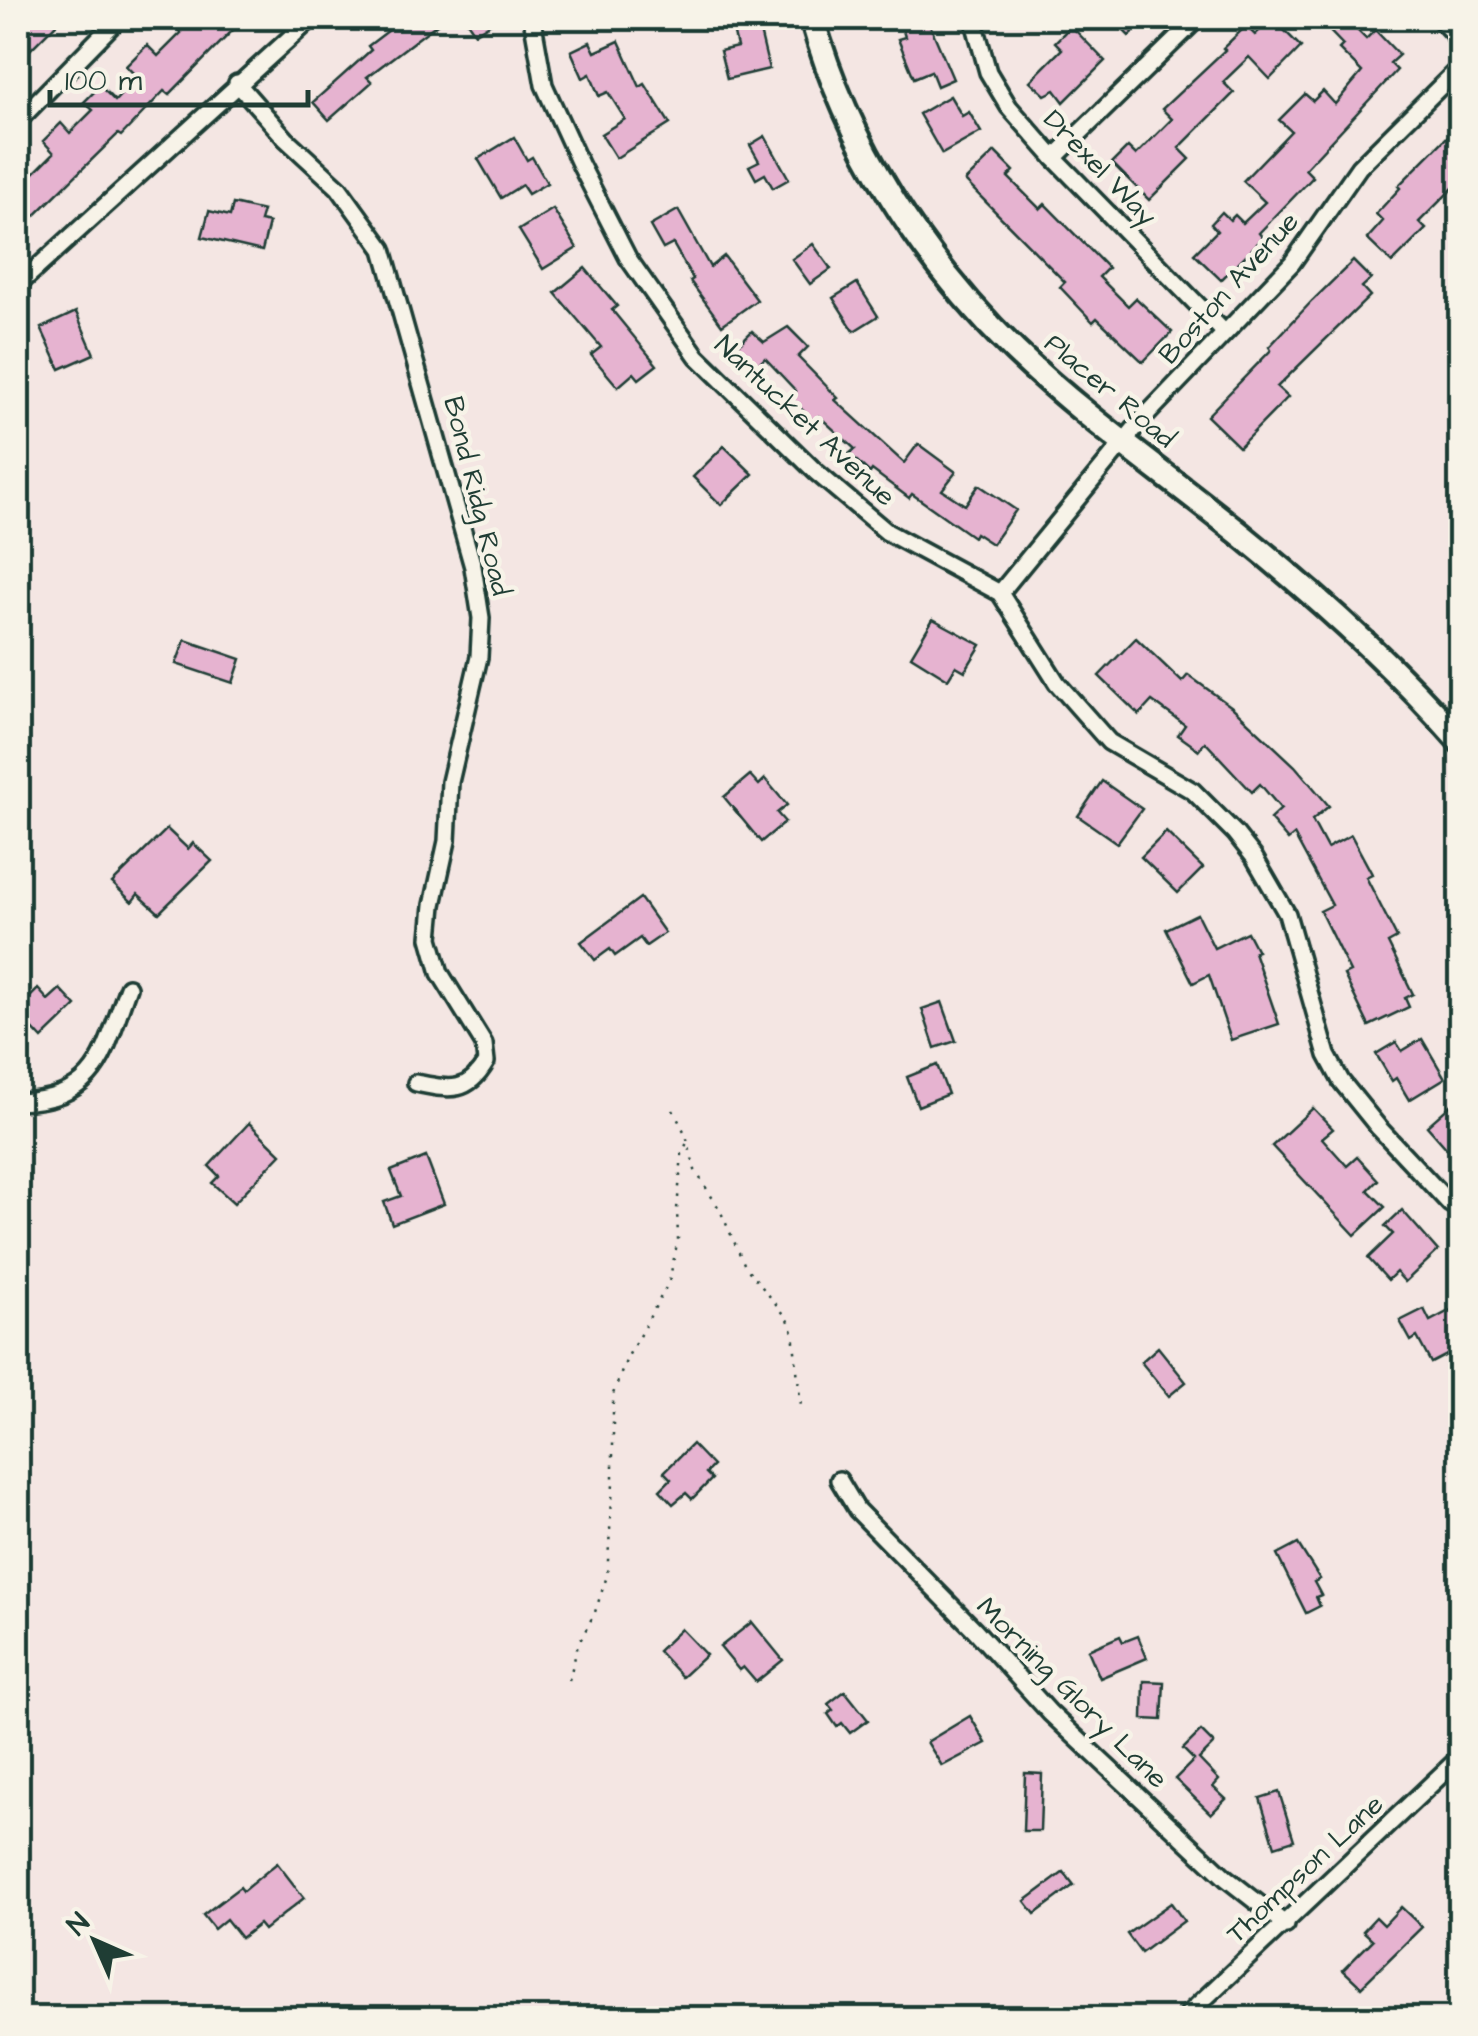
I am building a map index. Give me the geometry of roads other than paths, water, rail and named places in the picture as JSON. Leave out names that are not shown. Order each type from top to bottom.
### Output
[{"type":"main road","name":"Placer Road","points":[[812,18],[857,135],[903,215],[959,291],[1015,350],[1357,635],[1460,740]]},
{"type":"street","points":[[18,121],[119,18]]},
{"type":"street","points":[[18,285],[312,18]]},
{"type":"street","name":"Nantucket Avenue","points":[[532,18],[544,85],[581,166],[628,258],[698,356],[816,472],[887,532],[1000,593]]},
{"type":"street","name":"Drexel Way","points":[[973,18],[994,84],[1009,107],[1224,332]]},
{"type":"street","points":[[1054,158],[1198,18]]},
{"type":"street","points":[[1439,18],[1460,41]]},
{"type":"street","name":"Boston Avenue","points":[[1000,593],[1124,442],[1292,263],[1366,160],[1460,67]]},
{"type":"street","name":"Bond Ridg Road","points":[[237,83],[286,139],[339,188],[383,249],[477,589],[481,618],[479,656],[450,782],[447,842],[430,938],[440,973],[484,1044],[486,1062],[473,1080],[458,1088],[416,1083]]},
{"type":"street","points":[[1000,593],[1057,682],[1110,742],[1193,791],[1254,857],[1288,914],[1326,1055],[1341,1081],[1379,1128],[1450,1204],[1460,1209]]},
{"type":"street","points":[[18,1102],[58,1097],[89,1076],[108,1043],[128,987]]},
{"type":"street","name":"Morning Glory Lane","points":[[839,1480],[858,1510],[1050,1714],[1226,1878],[1286,1925]]},
{"type":"street","name":"Thompson Lane","points":[[1184,2018],[1460,1757]]}]
